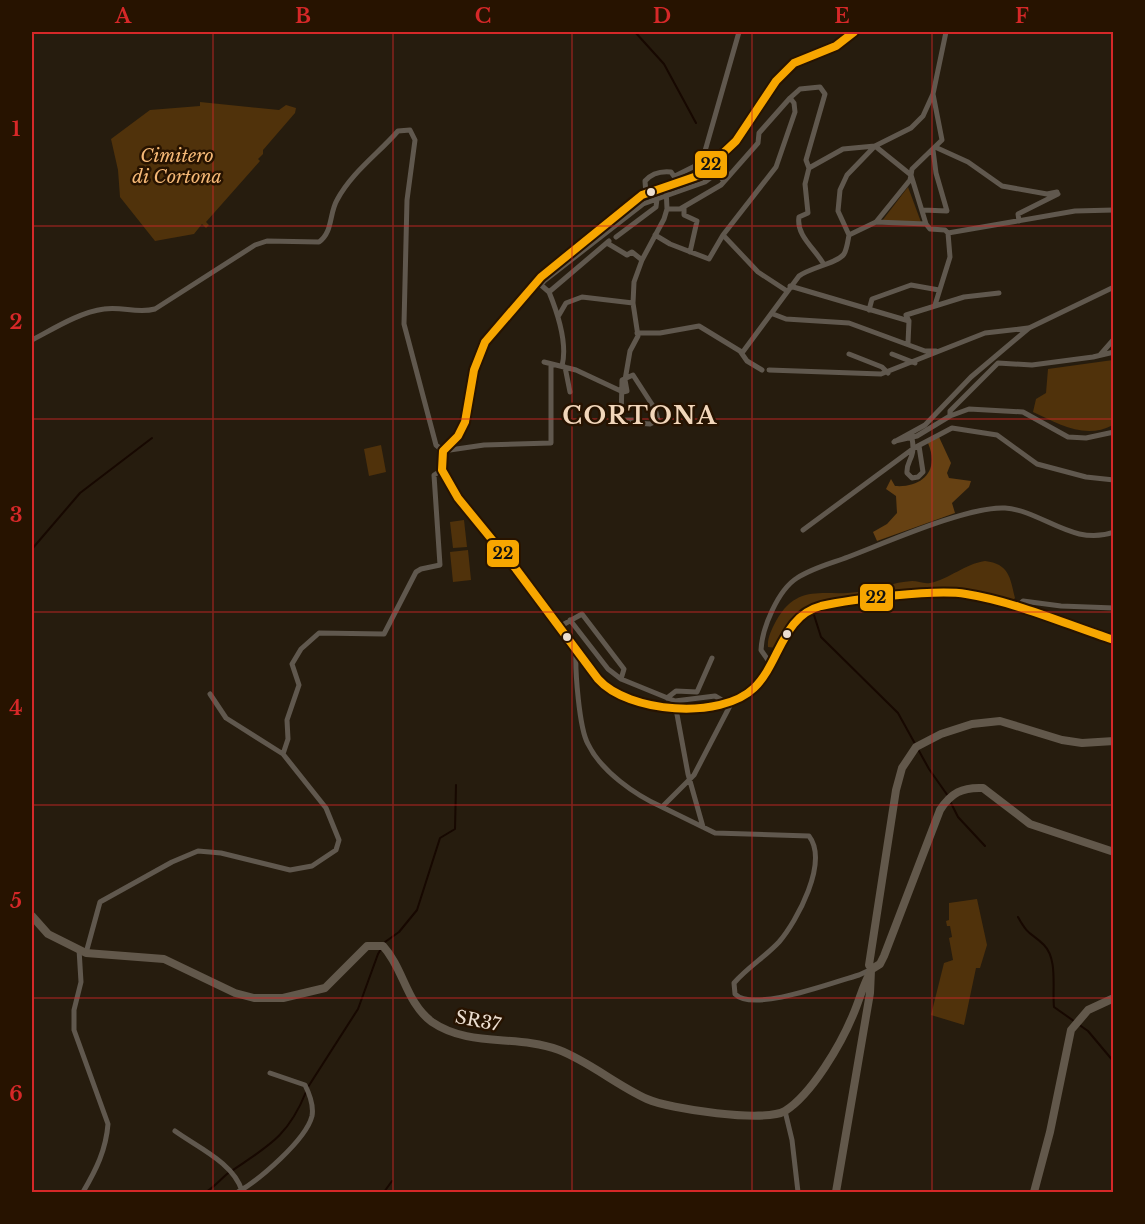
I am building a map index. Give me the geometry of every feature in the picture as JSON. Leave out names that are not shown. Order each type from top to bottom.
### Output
[{"type":"main road","points":[[854,32],[836,46],[794,63],[776,81],[748,125],[720,158],[700,175],[677,179],[666,187],[646,194],[541,277],[485,342],[474,370],[465,422],[458,436],[443,450],[442,470],[458,498],[598,679],[617,696],[633,702],[676,709],[734,699],[756,687],[772,666],[794,622],[807,611],[820,607],[948,593],[968,594],[1017,607],[1113,640]]},
{"type":"main road","points":[[836,1192],[870,993],[872,969],[868,961],[896,790],[902,768],[916,747],[940,734],[994,721],[1062,740],[1082,743],[1113,741]]},
{"type":"main road","points":[[785,1111],[805,1092],[832,1055],[853,1014],[863,983],[872,969],[880,964],[940,810],[947,799],[962,789],[983,788],[1030,824],[1113,852]]},
{"type":"main road","name":"SR37","points":[[32,916],[48,934],[83,951],[164,959],[185,967],[235,993],[271,999],[314,993],[325,988],[360,951],[367,946],[381,946],[391,954],[420,1012],[447,1031],[472,1038],[559,1050],[628,1089],[662,1104],[761,1117],[785,1111]]},
{"type":"main road","points":[[1034,1192],[1050,1132],[1071,1030],[1088,1010],[1113,998]]},
{"type":"street","points":[[646,194],[645,181],[649,176],[665,172],[677,179],[703,158],[739,32]]},
{"type":"street","points":[[742,353],[773,314],[789,288],[805,271],[844,254],[849,235],[838,211],[840,190],[847,175],[876,146],[911,128],[923,116],[933,94],[946,32]]},
{"type":"street","points":[[667,209],[674,211],[684,207],[724,181],[758,143],[759,133],[790,98],[800,89],[809,86],[820,87],[825,94],[806,160],[809,168],[805,184],[808,213],[799,217],[799,232],[815,249],[823,263]]},
{"type":"street","points":[[849,235],[876,222],[911,175],[912,169],[942,140],[933,94]]},
{"type":"street","points":[[655,235],[670,244],[709,260],[723,234],[776,167],[795,112],[794,103],[790,98]]},
{"type":"street","points":[[32,340],[95,310],[107,308],[141,313],[155,309],[255,245],[267,241],[319,242],[326,237],[335,203],[349,182],[398,131],[404,128],[410,130],[415,140],[407,200],[404,324],[436,445],[443,450],[473,446],[551,443],[551,365]]},
{"type":"street","points":[[809,168],[843,149],[876,146],[911,175],[926,224],[930,229],[945,230],[948,233],[1076,211],[1113,210]]},
{"type":"street","points":[[934,149],[968,162],[1002,186],[1047,194],[1058,192],[1058,195],[1018,214],[1018,221]]},
{"type":"street","points":[[923,210],[947,211],[936,173],[934,149]]},
{"type":"street","points":[[570,392],[564,366],[559,315],[549,292],[541,285],[642,204],[705,182],[717,173],[724,181]]},
{"type":"street","points":[[623,392],[627,392],[624,380],[630,351],[637,333],[633,303],[634,282],[642,260],[664,219],[667,209],[666,187]]},
{"type":"street","points":[[616,237],[657,207],[657,199]]},
{"type":"street","points":[[684,207],[684,215],[697,221],[690,252]]},
{"type":"street","points":[[651,211],[664,219]]},
{"type":"street","points":[[876,222],[926,224]]},
{"type":"street","points":[[935,305],[950,257],[948,233]]},
{"type":"street","points":[[723,234],[758,272],[789,288],[909,321]]},
{"type":"street","points":[[549,292],[608,242],[627,255],[632,252],[642,260]]},
{"type":"street","points":[[869,310],[873,299],[911,285],[939,290]]},
{"type":"street","points":[[1113,287],[1029,327],[971,377],[925,425],[894,442],[914,437],[950,416],[969,409],[1023,412],[1068,437],[1086,438],[1113,432]]},
{"type":"street","points":[[908,343],[909,321],[906,315],[964,297],[999,292]]},
{"type":"street","points":[[559,315],[566,303],[582,297],[633,303]]},
{"type":"street","points":[[773,314],[786,318],[849,323],[925,351],[938,351]]},
{"type":"street","points":[[637,333],[660,333],[699,326],[742,353],[747,361],[765,370],[888,373],[985,333],[1029,327]]},
{"type":"street","points":[[1100,355],[1113,339]]},
{"type":"street","points":[[950,416],[950,411],[998,363],[1032,365],[1113,352]]},
{"type":"street","points":[[849,354],[882,367],[888,373]]},
{"type":"street","points":[[892,354],[915,363]]},
{"type":"street","points":[[544,362],[564,366],[623,392]]},
{"type":"street","points":[[623,392],[621,420],[637,420],[637,423],[650,424],[658,420],[655,409],[633,375],[624,380]]},
{"type":"street","points":[[803,530],[917,447],[952,428],[984,431],[997,435],[1037,464],[1086,477],[1113,480]]},
{"type":"street","points":[[914,437],[917,447],[923,472],[918,477],[912,478],[907,473],[907,467],[917,447]]},
{"type":"street","points":[[282,754],[288,738],[287,720],[299,685],[292,664],[301,649],[319,633],[384,634],[416,572],[421,568],[440,565],[434,475],[442,470]]},
{"type":"street","points":[[772,666],[760,650],[775,607],[797,578],[834,562],[968,513],[994,508],[1015,510],[1079,535],[1098,536],[1113,532]]},
{"type":"street","points":[[1017,607],[1023,601],[1061,606],[1113,608]]},
{"type":"street","points":[[559,627],[582,614],[591,622],[624,669],[621,679]]},
{"type":"street","points":[[570,621],[608,669],[621,679],[675,701],[715,696],[725,702]]},
{"type":"street","points":[[576,649],[583,731],[587,744],[622,782],[662,807],[703,828],[727,835],[809,836],[816,854],[816,870],[788,930],[734,983],[737,997],[749,1001],[768,1000],[859,975],[872,969]]},
{"type":"street","points":[[667,698],[676,691],[697,692],[712,658]]},
{"type":"street","points":[[83,1192],[98,1166],[107,1140],[108,1124],[74,1030],[74,1010],[81,982],[83,951],[100,902],[172,862],[198,851],[221,853],[290,870],[312,866],[336,850],[339,840],[326,808],[282,754],[226,718],[210,694]]},
{"type":"street","points":[[662,807],[690,781],[734,699]]},
{"type":"street","points":[[676,709],[690,781],[703,828]]},
{"type":"street","points":[[175,1131],[219,1161],[238,1178],[240,1192],[258,1181],[297,1141],[312,1117],[312,1097],[305,1085],[270,1073]]},
{"type":"street","points":[[785,1111],[792,1140],[798,1192]]},
{"type":"green space","name":"Cimitero di Cortona","points":[[200,102],[279,110],[286,105],[296,108],[295,113],[263,150],[263,154],[258,159],[260,161],[206,222],[209,225],[206,228],[202,224],[194,234],[155,241],[120,197],[118,170],[111,139],[150,110],[200,106]]},
{"type":"green space","points":[[908,187],[921,222],[882,221]]},
{"type":"green space","points":[[1113,360],[1113,425],[1103,429],[1082,431],[1033,412],[1036,399],[1046,393],[1048,369]]},
{"type":"green space","points":[[381,445],[386,472],[369,476],[364,449]]},
{"type":"green space","points":[[464,520],[467,547],[453,548],[450,522]]},
{"type":"green space","points":[[468,550],[471,580],[453,582],[450,552]]},
{"type":"green space","points":[[985,561],[999,565],[1007,573],[1015,598],[1010,603],[972,590],[948,588],[818,603],[805,608],[791,621],[776,648],[768,647],[769,637],[784,609],[803,596],[857,592],[912,581],[930,583],[970,565]]},
{"type":"green space","points":[[977,899],[987,945],[980,968],[976,968],[964,1025],[931,1015],[944,963],[953,960],[949,938],[952,937],[950,926],[947,926],[946,921],[949,920],[949,903]]},
{"type":"shaded area","points":[[939,437],[951,463],[947,473],[949,478],[971,481],[969,487],[952,503],[955,513],[877,541],[873,532],[887,524],[897,513],[896,496],[886,489],[891,479],[895,486],[905,486],[920,481],[926,476],[932,462],[928,443]]},
{"type":"waterway","points":[[635,32],[664,64],[696,123]]},
{"type":"waterway","points":[[32,549],[80,493],[152,438]]},
{"type":"waterway","points":[[814,615],[821,637],[898,713],[929,769],[948,796]]},
{"type":"waterway","points":[[308,1087],[358,1009],[378,954],[385,942],[399,932],[417,910],[440,838],[455,829],[456,785]]},
{"type":"waterway","points":[[950,801],[958,817],[985,846]]},
{"type":"waterway","points":[[1018,917],[1028,931],[1044,945],[1051,958],[1054,974],[1054,1007],[1088,1031],[1114,1062]]},
{"type":"waterway","points":[[206,1192],[274,1140],[291,1121],[306,1092]]},
{"type":"waterway","points":[[384,1192],[392,1181]]},
{"type":"transit line","name":"22","points":[[854,32],[836,46],[794,63],[776,81],[736,141],[700,175],[642,195],[541,277],[485,342],[474,370],[465,422],[458,436],[443,451],[442,470],[458,498],[516,569],[598,679],[612,690],[630,699],[652,705],[698,708],[720,705],[739,698],[754,688],[763,678],[790,630],[808,611],[853,600],[915,594],[966,594],[1022,608],[1114,640]]},
{"type":"district","name":"CORTONA","points":[[640,416]]}]
